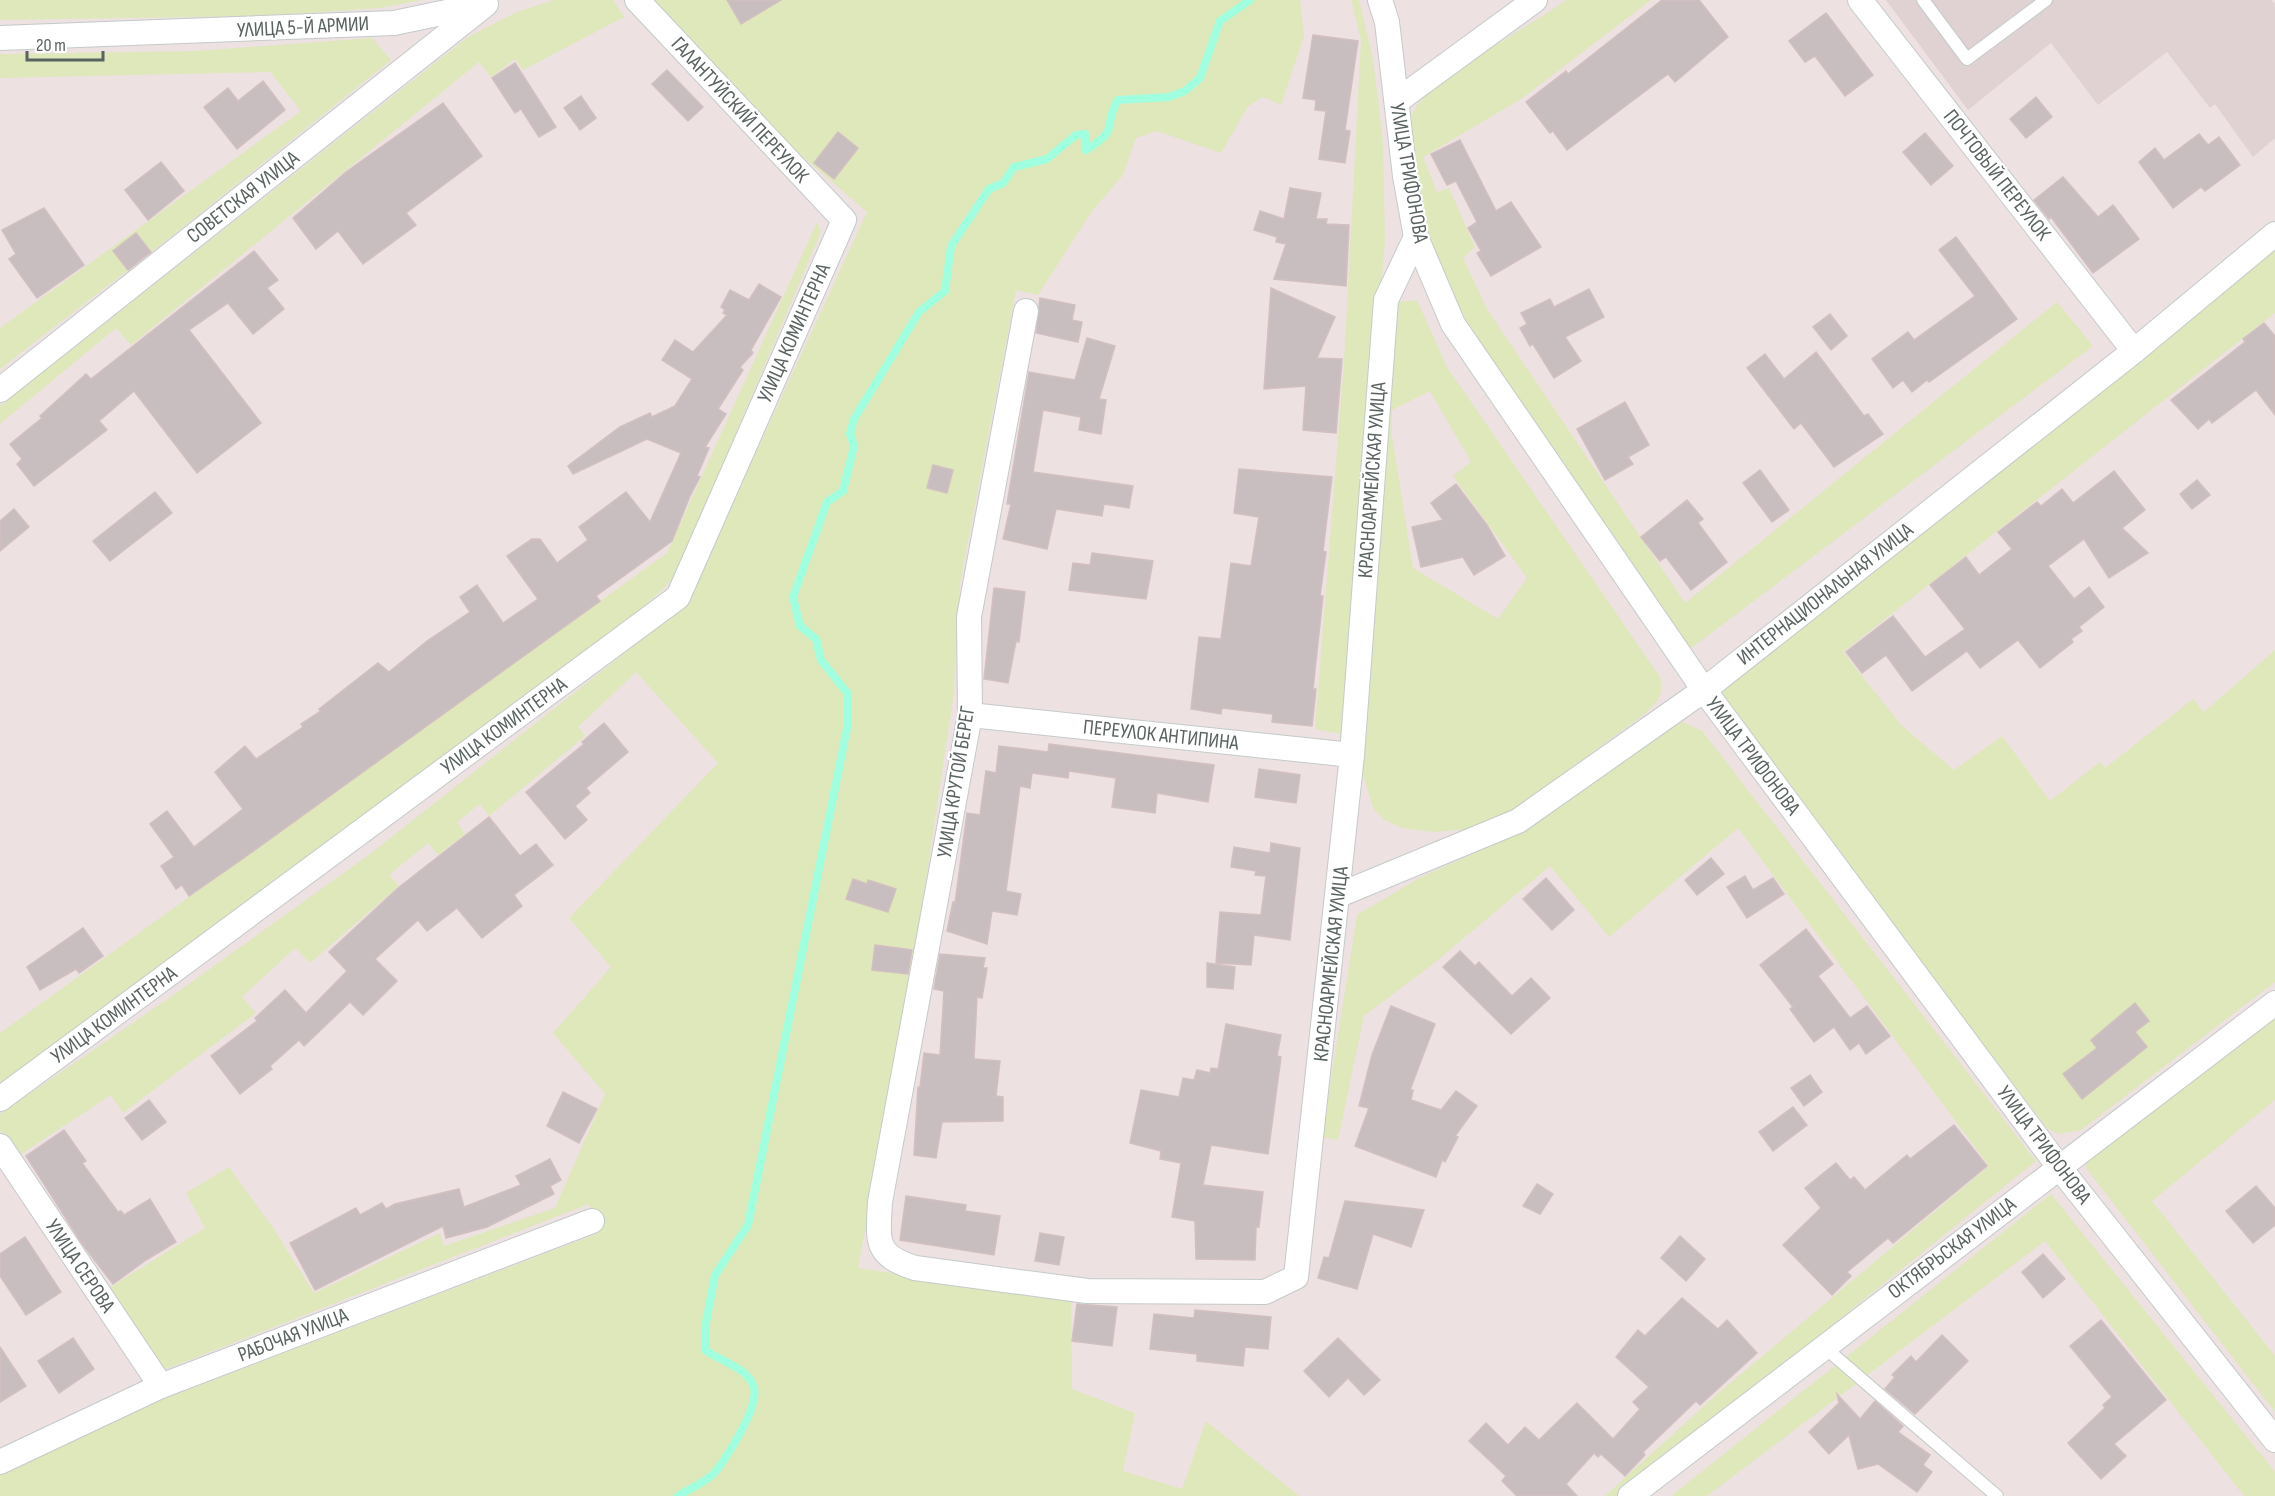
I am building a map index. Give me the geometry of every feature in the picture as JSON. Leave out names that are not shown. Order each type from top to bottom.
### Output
[{"type":"street","name":"ГАЛАНТУЙСКИЙ ПЕРЕУЛОК","points":[[637,0],[844,220]]},
{"type":"street","name":"УЛИЦА ТРИФОНОВА","points":[[1380,0],[1387,22],[1416,237],[1453,324],[1704,690],[2059,1167],[2275,1440]]},
{"type":"street","points":[[1397,101],[1535,0]]},
{"type":"street","name":"ПОЧТОВЫЙ ПЕРЕУЛОК","points":[[1860,0],[2134,351]]},
{"type":"street","name":"УЛИЦА 5-Й АРМИИ","points":[[0,38],[394,23],[490,1]]},
{"type":"street","name":"СОВЕТСКАЯ УЛИЦА","points":[[0,390],[490,1]]},
{"type":"street","name":"УЛИЦА КОМИНТЕРНА","points":[[0,1099],[678,597],[844,220]]},
{"type":"street","name":"ИНТЕРНАЦИОНАЛЬНАЯ УЛИЦА","points":[[1339,896],[1518,821],[1704,690],[2134,351],[2275,234]]},
{"type":"street","name":"КРАСНОАРМЕЙСКАЯ УЛИЦА","points":[[883,1252],[897,1263],[915,1268],[1087,1291],[1265,1292],[1296,1277],[1339,896],[1352,755],[1386,300],[1416,237]]},
{"type":"street","name":"УЛИЦА КРУТОЙ БЕРЕГ","points":[[883,1252],[879,1243],[880,1202],[970,715],[969,617],[1026,311]]},
{"type":"street","name":"ПЕРЕУЛОК АНТИПИНА","points":[[970,715],[1352,755]]},
{"type":"street","name":"ОКТЯБРЬСКАЯ УЛИЦА","points":[[1641,1492],[1823,1346],[2275,1003]]},
{"type":"street","name":"УЛИЦА СЕРОВА","points":[[0,1146],[161,1386]]},
{"type":"street","name":"РАБОЧАЯ УЛИЦА","points":[[0,1462],[161,1386],[592,1221]]},
{"type":"lane","points":[[1923,0],[1967,59],[2046,0]]},
{"type":"lane","points":[[1823,1346],[1997,1496]]},
{"type":"shaded area","points":[[1886,0],[2271,0],[2275,4],[2275,138],[2253,157],[2215,104],[2210,108],[2167,52],[2098,105],[2051,43],[1968,110]]},
{"type":"green space","points":[[0,0],[422,0],[380,8],[262,16],[0,20]]},
{"type":"green space","points":[[554,0],[613,0],[624,17],[523,70],[515,59],[491,77],[479,62],[131,345],[116,328],[0,424],[0,406],[468,37],[517,12]]},
{"type":"green space","points":[[650,0],[1300,0],[1304,36],[1281,105],[1263,97],[1248,106],[1221,153],[1157,131],[1136,138],[1123,175],[1092,211],[1038,295],[1016,290],[960,583],[953,699],[906,1012],[858,1268],[1071,1300],[1072,1389],[1135,1413],[1123,1471],[1182,1489],[1206,1421],[1299,1496],[0,1496],[0,1475],[140,1408],[599,1233],[589,1204],[161,1371],[109,1288],[205,1228],[186,1193],[229,1167],[273,1228],[314,1293],[440,1233],[444,1246],[555,1208],[605,1094],[553,1033],[611,967],[569,918],[718,763],[636,672],[578,727],[585,736],[489,816],[480,804],[457,822],[465,834],[438,855],[428,843],[389,875],[399,886],[310,963],[295,948],[242,997],[256,1013],[123,1113],[111,1095],[18,1156],[0,1130],[0,1114],[172,996],[370,854],[678,611],[700,574],[867,212],[767,126]]},
{"type":"green space","points":[[1351,0],[1359,0],[1373,59],[1383,141],[1385,240],[1346,735],[1315,729],[1344,362],[1361,40]]},
{"type":"green space","points":[[1566,0],[1651,0],[1521,99],[1423,157],[1437,192],[1449,188],[1475,247],[1463,258],[1487,309],[1685,603],[2057,302],[2093,346],[1686,652],[1472,332],[1431,240],[1413,166],[1412,113],[1425,97],[1461,67]]},
{"type":"green space","points":[[372,38],[391,60],[177,232],[0,369],[0,328],[301,111],[270,72],[0,78],[0,54],[196,51]]},
{"type":"green space","points":[[817,222],[821,232],[691,539],[685,563],[665,587],[576,668],[0,1090],[0,1033],[667,553]]},
{"type":"green space","points":[[2275,242],[2275,313],[1843,652],[1901,725],[1954,770],[2002,736],[2050,801],[2100,762],[2105,768],[2193,699],[2204,712],[2275,650],[2275,982],[2081,1130],[2058,1134],[2047,1128],[1710,686]]},
{"type":"green space","points":[[1417,300],[1447,367],[1660,677],[1661,683],[1660,696],[1647,712],[1511,812],[1471,829],[1433,832],[1402,828],[1383,819],[1373,808],[1362,771],[1391,303]],"holes":[[[1430,391],[1471,462],[1453,476],[1527,578],[1498,619],[1413,568],[1392,436],[1392,410]]]},
{"type":"green space","points":[[1682,722],[1702,731],[2036,1161],[1766,1378],[1626,1496],[1605,1496],[1716,1395],[1989,1166],[1738,828],[1609,937],[1550,866],[1433,964],[1364,1016],[1338,1140],[1322,1137],[1357,915],[1421,877],[1522,832],[1674,724]]},
{"type":"green space","points":[[2275,1019],[2275,1100],[2152,1201],[2275,1356],[2275,1412],[2086,1168],[2087,1161],[2093,1156]]},
{"type":"green space","points":[[2051,1194],[2275,1472],[2275,1496],[2244,1496],[2045,1241],[1707,1496],[1671,1496]]},
{"type":"building","points":[[727,0],[781,0],[741,24]]},
{"type":"building","points":[[1662,0],[1699,0],[1728,37],[1675,82],[1668,74],[1567,150],[1553,131],[1550,133],[1526,102],[1566,71],[1568,74]]},
{"type":"building","points":[[1826,13],[1873,75],[1845,96],[1815,56],[1805,62],[1789,41]]},
{"type":"building","points":[[1313,35],[1358,41],[1345,130],[1350,131],[1345,163],[1319,159],[1326,111],[1315,110],[1316,100],[1303,98]]},
{"type":"building","points":[[515,63],[556,127],[539,137],[521,109],[515,113],[492,78]]},
{"type":"building","points":[[667,70],[703,107],[688,121],[652,84]]},
{"type":"building","points":[[263,81],[285,110],[237,149],[204,107],[228,88],[238,101]]},
{"type":"building","points":[[581,96],[596,118],[580,130],[564,108]]},
{"type":"building","points":[[2036,97],[2052,117],[2026,138],[2010,119]]},
{"type":"building","points":[[443,103],[482,156],[406,213],[416,225],[363,264],[338,231],[316,249],[293,218],[346,172]]},
{"type":"building","points":[[838,132],[858,148],[834,179],[814,163]]},
{"type":"building","points":[[1925,133],[1953,166],[1931,185],[1903,152]]},
{"type":"building","points":[[2199,134],[2208,145],[2219,137],[2240,165],[2205,191],[2201,187],[2173,208],[2139,162],[2155,148],[2164,160]]},
{"type":"building","points":[[1460,140],[1496,211],[1511,202],[1541,247],[1491,276],[1477,253],[1481,251],[1468,228],[1477,222],[1456,181],[1447,185],[1431,154]]},
{"type":"building","points":[[161,162],[184,191],[148,220],[125,190]]},
{"type":"building","points":[[2063,177],[2098,217],[2113,205],[2139,239],[2093,273],[2051,217],[2049,219],[2034,200]]},
{"type":"building","points":[[1290,188],[1321,193],[1316,219],[1327,219],[1326,224],[1349,225],[1346,286],[1274,279],[1286,244],[1276,242],[1277,237],[1254,230],[1260,211],[1284,219]]},
{"type":"building","points":[[44,208],[84,265],[37,298],[9,259],[16,254],[2,230]]},
{"type":"building","points":[[136,233],[151,252],[128,270],[113,251]]},
{"type":"building","points":[[1956,237],[2017,319],[1912,392],[1903,380],[1893,388],[1872,359],[1908,332],[1914,340],[1975,296],[1939,250]]},
{"type":"building","points":[[254,251],[278,280],[267,288],[284,309],[253,334],[228,303],[189,330],[261,423],[197,473],[134,391],[99,421],[107,430],[34,486],[17,464],[22,459],[10,444],[42,418],[40,416],[86,374],[91,379]]},
{"type":"building","points":[[759,284],[781,297],[751,350],[753,353],[740,367],[743,370],[718,409],[726,414],[705,447],[709,448],[697,476],[700,477],[672,541],[596,596],[600,601],[238,862],[189,896],[182,885],[176,889],[161,866],[174,857],[150,824],[167,811],[194,847],[243,809],[215,772],[245,746],[256,759],[303,727],[301,724],[321,711],[319,709],[378,663],[389,672],[427,641],[470,612],[460,597],[477,585],[503,623],[538,599],[507,556],[532,539],[540,539],[557,563],[588,540],[579,527],[626,492],[650,522],[681,453],[647,439],[573,474],[568,466],[620,427],[650,413],[652,417],[675,406],[692,379],[662,360],[675,340],[693,352],[727,315],[723,313],[725,310],[721,307],[730,290],[749,300]]},
{"type":"building","points":[[1271,288],[1335,317],[1317,358],[1342,359],[1336,433],[1303,430],[1306,386],[1264,389]]},
{"type":"building","points":[[1589,289],[1604,317],[1565,337],[1581,361],[1554,378],[1533,344],[1530,346],[1520,328],[1527,324],[1521,313],[1550,299],[1554,307]]},
{"type":"building","points":[[1040,298],[1075,305],[1072,320],[1082,322],[1078,342],[1036,333]]},
{"type":"building","points":[[1830,314],[1847,336],[1831,350],[1813,327]]},
{"type":"building","points":[[2264,323],[2275,336],[2275,415],[2256,390],[2212,423],[2209,419],[2198,429],[2171,400],[2245,342],[2243,339]]},
{"type":"building","points":[[1087,338],[1115,346],[1099,399],[1106,400],[1101,434],[1079,430],[1081,417],[1043,410],[1033,472],[1133,486],[1129,508],[1104,504],[1102,516],[1056,509],[1047,549],[1003,539],[1011,504],[1007,504],[1029,372],[1075,380]]},
{"type":"building","points":[[1816,352],[1864,416],[1868,414],[1883,434],[1834,467],[1801,423],[1794,429],[1747,368],[1765,354],[1784,379]]},
{"type":"building","points":[[1625,402],[1649,445],[1628,457],[1633,464],[1605,480],[1577,429]]},
{"type":"building","points":[[933,465],[953,470],[947,493],[927,488]]},
{"type":"building","points":[[1239,469],[1332,477],[1323,551],[1326,552],[1320,596],[1323,596],[1313,689],[1316,689],[1312,726],[1272,722],[1273,714],[1222,708],[1221,714],[1191,709],[1199,637],[1221,639],[1231,563],[1251,566],[1259,517],[1234,513]]},
{"type":"building","points":[[1760,470],[1789,510],[1772,522],[1743,483]]},
{"type":"building","points":[[2114,471],[2145,510],[2122,528],[2148,553],[2109,578],[2084,539],[2048,566],[2074,599],[2089,587],[2104,607],[2079,627],[2082,631],[2071,639],[2073,642],[2040,668],[2018,640],[1980,668],[1967,651],[1912,691],[1886,655],[1862,673],[1846,652],[1893,616],[1925,657],[1965,629],[1930,585],[1966,557],[1979,575],[2012,549],[1998,532],[2037,502],[2041,506],[2062,489],[2073,503]]},
{"type":"building","points":[[2197,480],[2210,495],[2192,509],[2180,494]]},
{"type":"building","points":[[1456,484],[1487,525],[1505,556],[1474,575],[1463,557],[1421,567],[1412,527],[1443,520],[1431,503]]},
{"type":"building","points":[[155,492],[172,513],[110,561],[93,541]]},
{"type":"building","points":[[1687,500],[1703,519],[1698,523],[1727,562],[1691,590],[1666,557],[1660,561],[1641,537]]},
{"type":"building","points":[[14,509],[29,527],[0,551],[0,521]]},
{"type":"building","points":[[1092,553],[1153,561],[1146,599],[1069,590],[1073,563],[1090,565]]},
{"type":"building","points":[[994,588],[1025,592],[1019,642],[1016,641],[1008,683],[984,679]]},
{"type":"building","points":[[604,723],[628,752],[586,788],[590,793],[575,806],[587,820],[565,839],[526,792],[584,744],[582,742]]},
{"type":"building","points":[[1049,744],[1214,765],[1208,802],[1157,793],[1155,813],[1112,807],[1116,778],[1069,771],[1068,778],[1032,773],[1030,788],[1020,786],[1006,891],[1021,894],[1017,915],[992,911],[987,944],[947,931],[953,902],[955,903],[967,813],[980,815],[986,771],[996,773],[999,746],[1048,752]]},
{"type":"building","points":[[1259,769],[1300,775],[1296,803],[1255,797]]},
{"type":"building","points":[[489,817],[520,856],[536,844],[553,865],[514,895],[522,906],[482,938],[457,908],[427,931],[418,920],[375,959],[397,981],[363,1015],[350,1002],[304,1046],[299,1040],[270,1066],[272,1069],[240,1094],[211,1056],[257,1021],[255,1018],[285,990],[306,1013],[347,971],[329,952],[398,888]]},
{"type":"building","points":[[1271,843],[1300,848],[1290,940],[1254,935],[1251,965],[1216,963],[1220,912],[1261,915],[1266,876],[1255,875],[1256,871],[1231,867],[1234,847],[1270,853]]},
{"type":"building","points":[[1711,858],[1724,874],[1697,895],[1685,880]]},
{"type":"building","points":[[1745,876],[1753,890],[1773,878],[1784,894],[1747,918],[1727,887]]},
{"type":"building","points":[[1546,878],[1574,910],[1552,930],[1523,899]]},
{"type":"building","points":[[853,879],[867,884],[868,880],[896,889],[888,912],[846,899]]},
{"type":"building","points":[[83,928],[103,956],[79,973],[76,969],[40,990],[27,967]]},
{"type":"building","points":[[1806,929],[1833,964],[1818,976],[1850,1018],[1867,1006],[1890,1036],[1866,1054],[1859,1043],[1850,1050],[1834,1027],[1814,1042],[1790,1009],[1793,1007],[1760,965]]},
{"type":"building","points":[[875,945],[912,950],[908,974],[872,970]]},
{"type":"building","points":[[1460,951],[1475,966],[1479,962],[1512,996],[1531,978],[1550,998],[1511,1034],[1443,967]]},
{"type":"building","points":[[940,954],[985,958],[983,968],[987,968],[982,998],[977,997],[974,1059],[1000,1061],[996,1096],[1003,1097],[1003,1121],[942,1122],[936,1158],[914,1155],[918,1087],[920,1087],[924,1053],[940,1055],[944,991],[934,989]]},
{"type":"building","points":[[1207,963],[1235,967],[1233,989],[1207,987]]},
{"type":"building","points":[[2135,1003],[2149,1021],[2135,1032],[2147,1047],[2082,1099],[2063,1074],[2097,1048],[2091,1040]]},
{"type":"building","points":[[1391,1006],[1435,1024],[1410,1090],[1413,1090],[1411,1100],[1441,1110],[1456,1091],[1477,1106],[1455,1136],[1458,1137],[1445,1162],[1442,1160],[1436,1177],[1355,1146],[1369,1108],[1359,1106],[1372,1055]]},
{"type":"building","points":[[1226,1024],[1281,1035],[1277,1056],[1281,1057],[1268,1154],[1211,1145],[1203,1185],[1263,1192],[1259,1227],[1256,1227],[1255,1260],[1196,1259],[1195,1221],[1172,1217],[1181,1163],[1160,1159],[1161,1151],[1130,1143],[1141,1090],[1179,1097],[1183,1078],[1194,1080],[1197,1070],[1210,1073],[1211,1068],[1218,1069]]},
{"type":"building","points":[[1810,1075],[1822,1092],[1804,1106],[1791,1088]]},
{"type":"building","points":[[563,1092],[597,1109],[579,1143],[547,1126]]},
{"type":"building","points":[[149,1100],[166,1122],[142,1140],[125,1118]]},
{"type":"building","points":[[1793,1107],[1807,1125],[1773,1151],[1759,1132]]},
{"type":"building","points":[[1954,1125],[1987,1166],[1893,1243],[1888,1238],[1847,1272],[1851,1276],[1832,1295],[1783,1245],[1821,1208],[1805,1188],[1836,1163],[1850,1180],[1854,1177],[1865,1190],[1907,1155],[1910,1159]]},
{"type":"building","points":[[64,1130],[86,1161],[82,1163],[118,1212],[121,1211],[124,1215],[150,1199],[176,1242],[113,1284],[83,1245],[26,1156]]},
{"type":"building","points":[[550,1159],[561,1180],[550,1186],[554,1194],[487,1227],[446,1238],[443,1226],[315,1290],[290,1243],[356,1208],[360,1215],[382,1203],[386,1209],[395,1204],[459,1189],[464,1207],[521,1185],[516,1176]]},
{"type":"building","points":[[1537,1184],[1553,1194],[1540,1214],[1523,1206]]},
{"type":"building","points":[[2256,1186],[2275,1208],[2275,1225],[2253,1243],[2226,1211]]},
{"type":"building","points":[[906,1196],[966,1205],[965,1211],[1000,1216],[994,1255],[900,1240]]},
{"type":"building","points":[[1345,1201],[1424,1210],[1411,1247],[1373,1234],[1357,1289],[1318,1278],[1324,1257],[1329,1258]]},
{"type":"building","points":[[1040,1233],[1064,1237],[1059,1265],[1035,1261]]},
{"type":"building","points":[[1680,1236],[1705,1259],[1686,1281],[1661,1258]]},
{"type":"building","points":[[25,1237],[61,1292],[26,1315],[0,1276],[0,1254]]},
{"type":"building","points":[[2043,1254],[2065,1279],[2043,1298],[2022,1272]]},
{"type":"building","points":[[1682,1298],[1718,1329],[1727,1320],[1757,1353],[1700,1405],[1696,1401],[1643,1452],[1645,1455],[1625,1476],[1601,1454],[1598,1457],[1594,1453],[1566,1484],[1577,1496],[1517,1496],[1502,1481],[1506,1476],[1469,1441],[1486,1423],[1508,1445],[1525,1427],[1539,1440],[1577,1403],[1613,1439],[1640,1409],[1633,1402],[1649,1387],[1616,1357],[1638,1330],[1645,1336]]},
{"type":"building","points":[[1077,1304],[1117,1307],[1112,1346],[1072,1341]]},
{"type":"building","points":[[1195,1310],[1271,1317],[1268,1349],[1245,1347],[1243,1366],[1197,1361],[1197,1354],[1150,1349],[1154,1314],[1194,1318]]},
{"type":"building","points":[[2101,1320],[2166,1400],[2114,1444],[2126,1456],[2101,1479],[2068,1443],[2105,1408],[2103,1405],[2112,1397],[2070,1346]]},
{"type":"building","points":[[1942,1335],[1968,1361],[1915,1414],[1885,1389],[1895,1377],[1892,1375],[1911,1356],[1916,1362]]},
{"type":"building","points":[[73,1338],[94,1369],[59,1393],[38,1361]]},
{"type":"building","points":[[1338,1338],[1380,1380],[1364,1395],[1348,1378],[1329,1397],[1304,1371]]},
{"type":"building","points":[[0,1347],[26,1386],[0,1402]]},
{"type":"building","points":[[1837,1394],[1860,1419],[1875,1401],[1903,1426],[1898,1432],[1930,1455],[1923,1465],[1932,1472],[1917,1492],[1878,1464],[1858,1469],[1849,1435],[1829,1454],[1809,1432],[1839,1403]]},
{"type":"waterway","points":[[678,1496],[713,1475],[741,1431],[752,1407],[754,1396],[754,1388],[746,1375],[705,1350],[705,1328],[715,1275],[748,1225],[847,728],[848,694],[821,660],[816,639],[800,626],[793,597],[827,502],[843,491],[854,446],[850,434],[854,419],[919,312],[945,291],[951,246],[989,189],[1003,183],[1014,167],[1047,159],[1076,135],[1085,134],[1086,150],[1108,131],[1113,109],[1118,100],[1169,97],[1185,91],[1200,78],[1220,21],[1250,0]]}]
